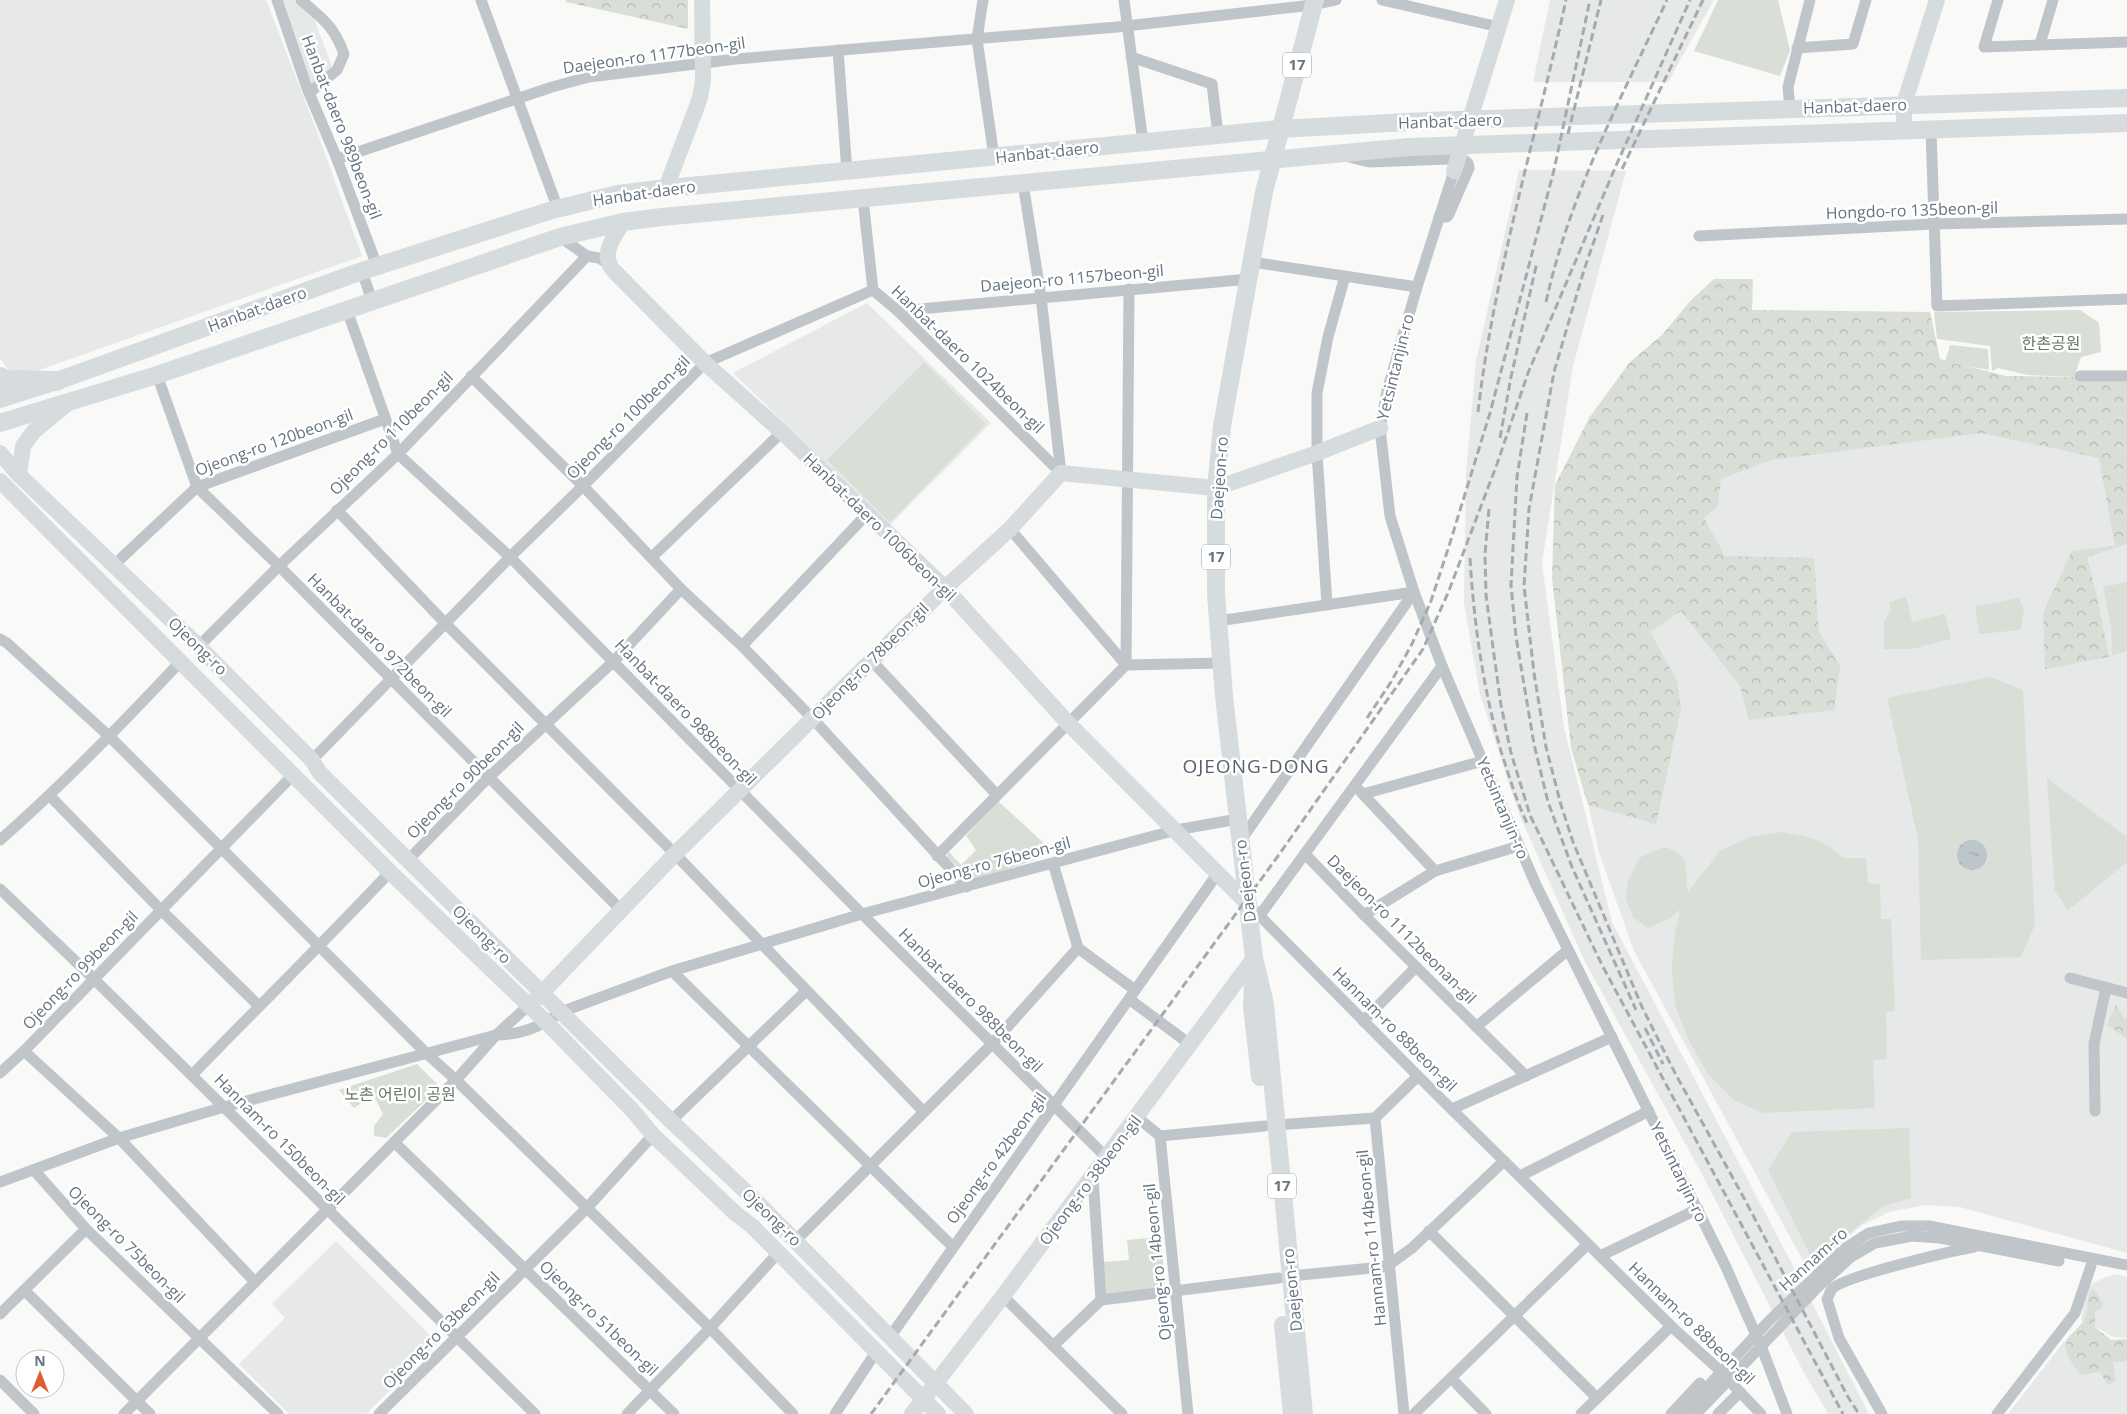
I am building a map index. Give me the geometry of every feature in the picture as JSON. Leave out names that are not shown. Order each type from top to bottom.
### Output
[{"type":"highway","points":[[0,377],[5,380],[56,381]]},
{"type":"main road","name":"Daejeon-ro","points":[[1304,1414],[1285,1277],[1270,1126],[1252,1006],[1254,910],[1238,820],[1218,621],[1216,488],[1222,426],[1264,192],[1314,3]]},
{"type":"main road","name":"Hanbat-daero","points":[[0,399],[56,381],[370,269],[558,209],[618,194],[1280,130],[1426,121],[2127,98]]},
{"type":"main road","name":"Hanbat-daero","points":[[0,423],[158,375],[560,237],[623,222],[662,216],[863,199],[1330,153],[1459,145],[2127,123]]},
{"type":"main road","name":"Daejeon-ro","points":[[1285,1277],[1292,1414]]},
{"type":"street","name":"Hanbat-daero 989beon-gil","points":[[277,0],[309,93],[337,159],[370,269],[372,301]]},
{"type":"street","points":[[301,0],[320,16],[337,35],[344,54],[337,70],[309,93]]},
{"type":"street","points":[[481,0],[558,209]]},
{"type":"street","points":[[666,188],[700,98],[704,63],[702,0]]},
{"type":"street","points":[[983,0],[978,39],[994,157]]},
{"type":"street","points":[[1124,0],[1143,142]]},
{"type":"street","points":[[1314,3],[1336,0]]},
{"type":"street","points":[[1382,0],[1498,27]]},
{"type":"street","points":[[1454,171],[1507,0]]},
{"type":"street","points":[[1790,109],[1788,87],[1810,0]]},
{"type":"street","points":[[1797,48],[1853,44],[1866,0]]},
{"type":"street","points":[[1904,130],[1904,104],[1937,0]]},
{"type":"street","points":[[1998,0],[1984,47],[2127,42]]},
{"type":"street","points":[[2040,44],[2052,0]]},
{"type":"street","name":"Daejeon-ro 1177beon-gil","points":[[337,159],[589,77],[704,63],[838,50],[1127,26],[1314,3]]},
{"type":"street","points":[[838,50],[848,172]]},
{"type":"street","points":[[1131,57],[1212,84],[1218,135]]},
{"type":"street","points":[[1931,130],[1936,306],[2127,300]]},
{"type":"street","points":[[1330,153],[1369,162],[1450,158],[1468,163],[1469,168],[1447,218],[1439,216]]},
{"type":"street","name":"Yetsintanjin-ro","points":[[1454,171],[1416,287],[1387,391],[1380,428],[1390,516],[1414,592],[1442,666],[1536,885],[1698,1210],[1752,1326],[1787,1414]]},
{"type":"street","points":[[1024,182],[1042,297],[1061,473],[1216,488],[1317,453],[1380,428]]},
{"type":"street","name":"Hanbat-daero 1024beon-gil","points":[[863,199],[873,290],[898,310],[1061,473]]},
{"type":"street","name":"Hongdo-ro 135beon-gil","points":[[1699,236],[1934,224],[2127,219]]},
{"type":"street","points":[[609,264],[607,258],[608,248],[623,222]]},
{"type":"street","points":[[560,237],[587,256],[600,258],[609,264]]},
{"type":"street","name":"Ojeong-ro 110beon-gil","points":[[198,647],[337,510],[398,454],[587,256]]},
{"type":"street","name":"Hanbat-daero 1006beon-gil","points":[[609,264],[705,363],[782,432],[945,588],[1067,722],[1254,910]]},
{"type":"street","name":"Daejeon-ro 1157beon-gil","points":[[898,310],[1129,289],[1251,270],[1345,276],[1416,287]]},
{"type":"street","points":[[1327,605],[1317,453],[1317,393],[1328,337],[1345,276]]},
{"type":"street","points":[[1126,665],[1129,289]]},
{"type":"street","name":"Ojeong-ro 100beon-gil","points":[[312,760],[510,557],[705,363],[873,290]]},
{"type":"street","name":"Hanbat-daero 988beon-gil","points":[[347,310],[398,454],[510,557],[862,914],[1107,1158]]},
{"type":"street","name":"Hanbat-daero 972beon-gil","points":[[158,375],[197,487],[279,566],[622,912]]},
{"type":"street","points":[[471,376],[583,486],[652,557],[681,590],[742,646],[967,887]]},
{"type":"street","points":[[2080,376],[2127,376]]},
{"type":"street","points":[[19,475],[23,446],[34,431],[68,403]]},
{"type":"street","name":"Ojeong-ro 120beon-gil","points":[[114,565],[197,487],[385,419]]},
{"type":"street","points":[[652,557],[782,432]]},
{"type":"street","name":"Ojeong-ro","points":[[0,453],[19,475],[114,565],[312,760],[319,772],[541,993],[796,1240],[966,1414]]},
{"type":"street","name":"Ojeong-ro 78beon-gil","points":[[529,1005],[622,912],[675,854],[871,660],[945,588],[1010,529],[1061,473]]},
{"type":"street","name":"Ojeong-ro","points":[[1,486],[25,507],[390,872],[529,1005],[633,1111],[653,1135],[735,1213],[752,1226],[938,1414]]},
{"type":"street","points":[[337,510],[445,624]]},
{"type":"street","points":[[742,646],[867,514]]},
{"type":"street","points":[[1010,529],[1126,665]]},
{"type":"street","name":"Ojeong-ro 90beon-gil","points":[[408,860],[489,777],[546,722],[614,661],[681,590]]},
{"type":"street","points":[[1218,621],[1414,592]]},
{"type":"street","points":[[1241,840],[1414,592]]},
{"type":"street","name":"Ojeong-ro 90beon-gil","points":[[445,624],[546,722]]},
{"type":"street","points":[[0,639],[7,643],[110,737],[426,1053],[710,1328],[793,1414]]},
{"type":"street","points":[[871,660],[996,795]]},
{"type":"street","points":[[0,840],[50,796],[110,737],[180,662]]},
{"type":"street","points":[[937,856],[1067,722],[1126,665],[1222,663]]},
{"type":"street","points":[[1254,910],[1305,854],[1442,666]]},
{"type":"street","points":[[546,722],[924,1112]]},
{"type":"street","points":[[1363,794],[1483,761]]},
{"type":"street","name":"Ojeong-ro 99beon-gil","points":[[0,1073],[24,1051],[294,774]]},
{"type":"street","points":[[1355,786],[1435,871]]},
{"type":"street","name":"Ojeong-ro 99beon-gil","points":[[50,796],[161,910]]},
{"type":"street","name":"Ojeong-ro 76beon-gil","points":[[0,1182],[119,1138],[224,1107],[496,1035],[513,1035],[547,1023],[561,1012],[672,970],[862,914],[1176,830],[1238,820]]},
{"type":"street","points":[[1364,915],[1435,871],[1519,846]]},
{"type":"street","name":"Daejeon-ro 1112beonan-gil","points":[[1305,854],[1526,1076]]},
{"type":"street","points":[[1053,863],[1078,948],[1191,1045]]},
{"type":"street","points":[[192,1075],[320,947],[390,872]]},
{"type":"street","name":"Ojeong-ro 42beon-gil","points":[[890,1338],[1218,874]]},
{"type":"street","name":"Hannam-ro 150beon-gil","points":[[0,889],[192,1075],[535,1414]]},
{"type":"street","points":[[161,910],[259,1006]]},
{"type":"street","name":"Hannam-ro 88beon-gil","points":[[1254,910],[1418,1076],[1671,1326],[1716,1367],[1761,1414]]},
{"type":"street","points":[[796,1240],[992,1044],[1078,948]]},
{"type":"street","name":"Daejeon-ro 1112beonan-gil","points":[[1476,1027],[1568,950]]},
{"type":"street","name":"Ojeong-ro 38beon-gil","points":[[912,1414],[1093,1177],[1254,958]]},
{"type":"street","points":[[1364,1021],[1416,967]]},
{"type":"street","name":"Ojeong-ro 42beon-gil","points":[[672,970],[953,1247]]},
{"type":"street","points":[[2070,978],[2127,993]]},
{"type":"street","points":[[2095,1112],[2094,1044],[2106,988]]},
{"type":"street","points":[[670,1120],[806,991]]},
{"type":"street","points":[[124,1414],[456,1080],[496,1035],[529,1005]]},
{"type":"street","points":[[1452,1109],[1612,1037]]},
{"type":"street","points":[[24,1051],[119,1138],[255,1282]]},
{"type":"street","points":[[1137,1117],[1160,1136],[1375,1118],[1418,1076]]},
{"type":"street","points":[[1520,1176],[1649,1112]]},
{"type":"street","name":"Hannam-ro 114beon-gil","points":[[1375,1118],[1404,1414]]},
{"type":"street","name":"Ojeong-ro 63beon-gil","points":[[387,1411],[457,1337],[586,1208],[653,1135]]},
{"type":"street","name":"Ojeong-ro 14beon-gil","points":[[1160,1136],[1188,1414]]},
{"type":"street","name":"Ojeong-ro 63beon-gil","points":[[394,1142],[526,1268]]},
{"type":"street","points":[[1053,1346],[1101,1300],[1382,1267],[1390,1264],[1429,1231],[1504,1161]]},
{"type":"street","name":"Ojeong-ro 75beon-gil","points":[[34,1170],[86,1228],[199,1338]]},
{"type":"street","points":[[1093,1177],[1101,1300]]},
{"type":"street","name":"Hannam-ro 88beon-gil","points":[[1600,1256],[1698,1210]]},
{"type":"street","name":"Hannam-ro","points":[[1682,1414],[1768,1322],[1870,1233],[1902,1226],[1930,1226],[2127,1265]]},
{"type":"street","points":[[0,1314],[86,1228]]},
{"type":"street","points":[[1429,1231],[1597,1398]]},
{"type":"street","points":[[1922,1259],[1931,1250],[1931,1237]]},
{"type":"street","name":"Hannam-ro","points":[[1696,1414],[1847,1253],[1890,1238],[1931,1237],[2127,1273]]},
{"type":"street","points":[[1414,1414],[1588,1244]]},
{"type":"street","points":[[1882,1414],[1839,1338],[1827,1299],[1832,1288],[1846,1281],[1922,1259],[1978,1246]]},
{"type":"street","name":"Ojeong-ro 51beon-gil","points":[[627,1414],[710,1328],[778,1253]]},
{"type":"street","points":[[1997,1414],[2075,1313],[2091,1266]]},
{"type":"street","name":"Ojeong-ro 51beon-gil","points":[[526,1268],[650,1390]]},
{"type":"street","points":[[24,1290],[150,1414]]},
{"type":"street","points":[[1003,1296],[1122,1414]]},
{"type":"street","points":[[1581,1414],[1671,1326]]},
{"type":"street","points":[[199,1338],[278,1414]]},
{"type":"street","points":[[835,1414],[876,1352]]},
{"type":"street","points":[[1670,1414],[1716,1367]]},
{"type":"street","points":[[1451,1378],[1486,1414]]},
{"type":"street","points":[[0,1380],[34,1414]]},
{"type":"street","points":[[650,1390],[674,1414]]},
{"type":"street","points":[[1718,1414],[1740,1392]]},
{"type":"shaded area","points":[[0,0],[266,0],[316,129],[362,256],[25,375],[8,370],[0,358]]},
{"type":"shaded area","points":[[279,0],[294,0],[313,16],[333,69],[311,87]]},
{"type":"shaded area","points":[[1550,0],[1714,0],[1668,82],[1533,82]]},
{"type":"shaded area","points":[[1519,170],[1626,171],[1573,366],[1542,563],[1564,727],[1612,922],[1869,1414],[1828,1414],[1803,1371],[1702,1174],[1585,962],[1519,814],[1480,694],[1464,604],[1466,474],[1476,361]]},
{"type":"shaded area","points":[[867,303],[991,423],[890,525],[733,373]]},
{"type":"shaded area","points":[[1751,312],[2005,376],[2127,378],[2127,1253],[1960,1207],[1925,1205],[1889,1212],[1862,1225],[1808,1270],[1634,951],[1599,853],[1570,720]]},
{"type":"shaded area","points":[[336,1241],[438,1343],[366,1414],[289,1414],[239,1364],[285,1318],[272,1304]]},
{"type":"shaded area","points":[[2114,1274],[2127,1277],[2127,1338],[2113,1337],[2088,1322],[2113,1341],[2127,1342],[2127,1414],[2008,1414],[2063,1343],[2083,1322],[2081,1320],[2085,1290],[2095,1282]]},
{"type":"green space","points":[[566,0],[688,0],[688,29],[566,2]]},
{"type":"green space","points":[[1718,0],[1778,0],[1790,50],[1780,76],[1694,51]]},
{"type":"green space","points":[[1714,279],[1753,279],[1752,310],[1930,312],[1940,359],[2006,376],[2127,378],[2127,544],[2087,557],[2109,657],[2045,669],[2043,613],[2072,551],[2115,546],[2099,458],[1981,433],[1772,460],[1721,479],[1718,506],[1704,518],[1725,556],[1814,558],[1819,632],[1840,666],[1834,710],[1749,720],[1740,686],[1681,611],[1650,632],[1677,681],[1681,709],[1656,824],[1588,805],[1571,748],[1552,578],[1555,485],[1589,418],[1630,362],[1662,335],[1691,300]]},
{"type":"green space","name":"한촌공원","points":[[2080,310],[2099,323],[2101,352],[2081,357],[2074,377],[2027,375],[1998,368],[1992,371],[1990,346],[1937,339],[1934,312]]},
{"type":"green space","points":[[1950,345],[1988,349],[1989,370],[1945,362]]},
{"type":"green space","points":[[924,362],[986,424],[890,522],[827,460]]},
{"type":"green space","points":[[2127,582],[2127,651],[2112,655],[2111,625],[2103,587]]},
{"type":"green space","points":[[1906,597],[1912,622],[1945,614],[1951,639],[1912,649],[1884,649],[1884,621],[1891,610],[1889,602]]},
{"type":"green space","points":[[2019,598],[2024,611],[2020,630],[1979,634],[1975,606]]},
{"type":"green space","points":[[1990,677],[2023,690],[2035,925],[2021,957],[1921,960],[1918,839],[1887,698]]},
{"type":"green space","points":[[2047,778],[2127,837],[2127,862],[2067,911],[2062,900],[2055,892]]},
{"type":"green space","points":[[998,801],[1048,847],[1046,856],[975,880],[947,858],[948,851],[961,865],[976,850],[966,836]]},
{"type":"green space","points":[[1782,832],[1812,838],[1829,846],[1843,858],[1866,858],[1868,883],[1880,884],[1881,919],[1891,919],[1895,1011],[1886,1012],[1887,1059],[1873,1060],[1875,1108],[1763,1113],[1734,1100],[1708,1074],[1688,1039],[1675,1005],[1672,968],[1675,932],[1681,909],[1670,918],[1648,928],[1633,917],[1626,899],[1628,881],[1639,858],[1664,847],[1673,850],[1683,858],[1688,892],[1720,851],[1747,838]]},
{"type":"green space","points":[[2116,1005],[2124,1018],[2127,1019],[2127,1039],[2107,1025]]},
{"type":"green space","name":"노촌 어린이 공원","points":[[417,1064],[440,1087],[386,1138],[374,1136],[374,1126],[383,1114],[374,1095],[354,1108],[339,1090]]},
{"type":"green space","points":[[1909,1128],[1911,1198],[1883,1206],[1814,1263],[1768,1170],[1792,1132]]},
{"type":"green space","points":[[1161,1237],[1165,1286],[1107,1296],[1104,1286],[1103,1262],[1129,1260],[1127,1240]]},
{"type":"green space","points":[[2092,1289],[2103,1303],[2101,1309],[2095,1311],[2095,1327],[2111,1340],[2127,1339],[2127,1360],[2124,1362],[2113,1362],[2116,1381],[2108,1385],[2100,1372],[2081,1375],[2069,1357],[2066,1347],[2069,1337],[2085,1319],[2089,1295]]},
{"type":"water","points":[[1972,840],[1983,844],[1987,855],[1983,866],[1972,870],[1961,866],[1957,855],[1961,844]]},
{"type":"railway","points":[[1478,412],[1494,308],[1566,0]]},
{"type":"railway","points":[[1367,718],[1391,682],[1412,644],[1431,601],[1449,546],[1490,413],[1554,170],[1590,0]]},
{"type":"railway","points":[[1568,134],[1601,0]]},
{"type":"railway","points":[[1546,302],[1568,224],[1582,186],[1667,0]]},
{"type":"railway","points":[[871,1414],[1278,856],[1423,649],[1448,593],[1497,464],[1528,373],[1615,168],[1690,0]]},
{"type":"railway","points":[[1622,169],[1703,0]]},
{"type":"railway","points":[[1603,215],[1584,270],[1554,372],[1529,509],[1524,586],[1534,673],[1546,747],[1573,842],[1642,1007],[1675,1073],[1745,1200],[1848,1397],[1859,1414]]},
{"type":"railway","points":[[1500,438],[1511,377],[1537,262]]},
{"type":"railway","points":[[1527,413],[1517,477],[1511,585],[1516,637],[1534,744],[1548,802],[1572,867],[1636,1010]]},
{"type":"railway","points":[[1489,509],[1485,554],[1486,595],[1494,655],[1501,705],[1511,753],[1530,815],[1602,965],[1843,1414]]},
{"type":"railway","points":[[1470,558],[1477,631],[1489,704],[1501,751],[1516,797],[1527,823]]},
{"type":"railway","points":[[1645,1028],[1663,1064]]},
{"type":"district","name":"OJEONG-DONG","points":[[1256,766]]}]
